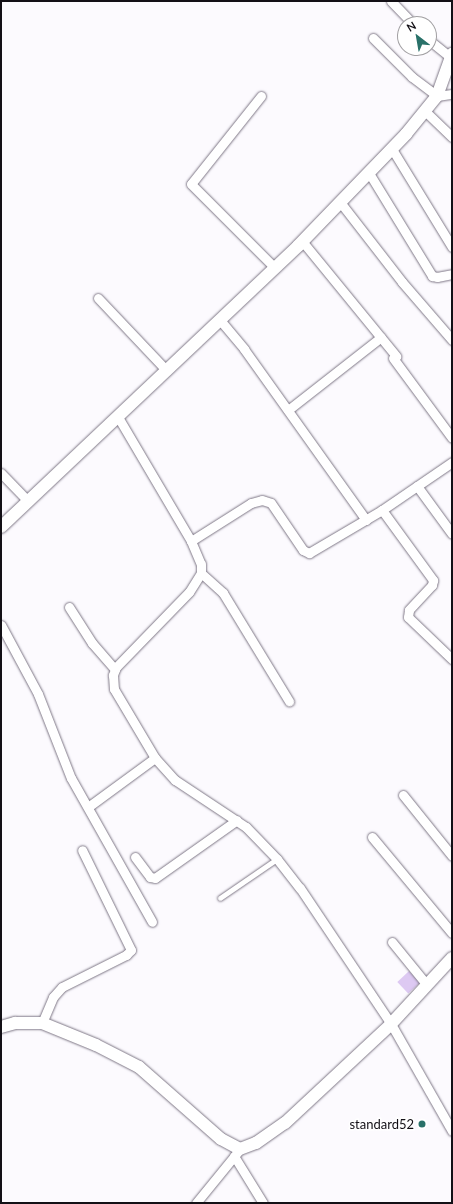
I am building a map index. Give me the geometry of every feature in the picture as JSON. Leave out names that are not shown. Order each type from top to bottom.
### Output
[{"type":"street","points":[[390,1],[405,16]]},
{"type":"street","points":[[373,38],[412,77],[437,96],[452,94]]},
{"type":"street","points":[[1,527],[275,268],[369,173],[426,112],[437,96],[452,56],[437,46]]},
{"type":"street","points":[[261,96],[191,184],[275,268]]},
{"type":"street","points":[[426,112],[452,137]]},
{"type":"street","points":[[392,148],[452,247]]},
{"type":"street","points":[[369,173],[432,276],[437,278],[452,274]]},
{"type":"street","points":[[340,202],[402,282],[452,340]]},
{"type":"street","points":[[302,241],[381,337],[452,438]]},
{"type":"street","points":[[98,298],[167,371]]},
{"type":"street","points":[[220,320],[288,410],[366,520]]},
{"type":"street","points":[[288,410],[381,337]]},
{"type":"street","points":[[118,417],[192,540],[202,564],[201,573],[189,592],[125,656],[115,669],[112,682],[114,689],[156,758],[175,780],[237,820],[277,859],[391,1024],[452,1131]]},
{"type":"street","points":[[192,540],[251,503],[262,500],[271,503],[306,553],[366,520],[452,462]]},
{"type":"street","points":[[1,473],[28,502]]},
{"type":"street","points":[[417,486],[452,534]]},
{"type":"street","points":[[382,510],[433,580],[432,585],[409,610],[408,616],[452,659]]},
{"type":"street","points":[[201,573],[223,594],[289,701]]},
{"type":"street","points":[[69,607],[92,644],[115,669]]},
{"type":"street","points":[[1,625],[38,694],[69,772],[152,922]]},
{"type":"street","points":[[88,807],[156,758]]},
{"type":"street","points":[[403,795],[452,856]]},
{"type":"street","points":[[136,857],[150,877],[156,878],[237,820]]},
{"type":"street","points":[[372,836],[452,933]]},
{"type":"street","points":[[42,1023],[53,997],[62,987],[126,955],[131,950],[82,850]]},
{"type":"street","points":[[392,942],[427,985]]},
{"type":"street","points":[[196,1203],[237,1153],[256,1144],[285,1123],[391,1024],[452,958]]},
{"type":"street","points":[[1,1027],[15,1023],[42,1023],[96,1044],[140,1067],[237,1153],[263,1203]]},
{"type":"lane","points":[[220,898],[277,859]]},
{"type":"building","points":[[409,971],[420,983],[408,994],[397,982]]},
{"type":"place","name":"standard52","points":[[422,1124]]}]
